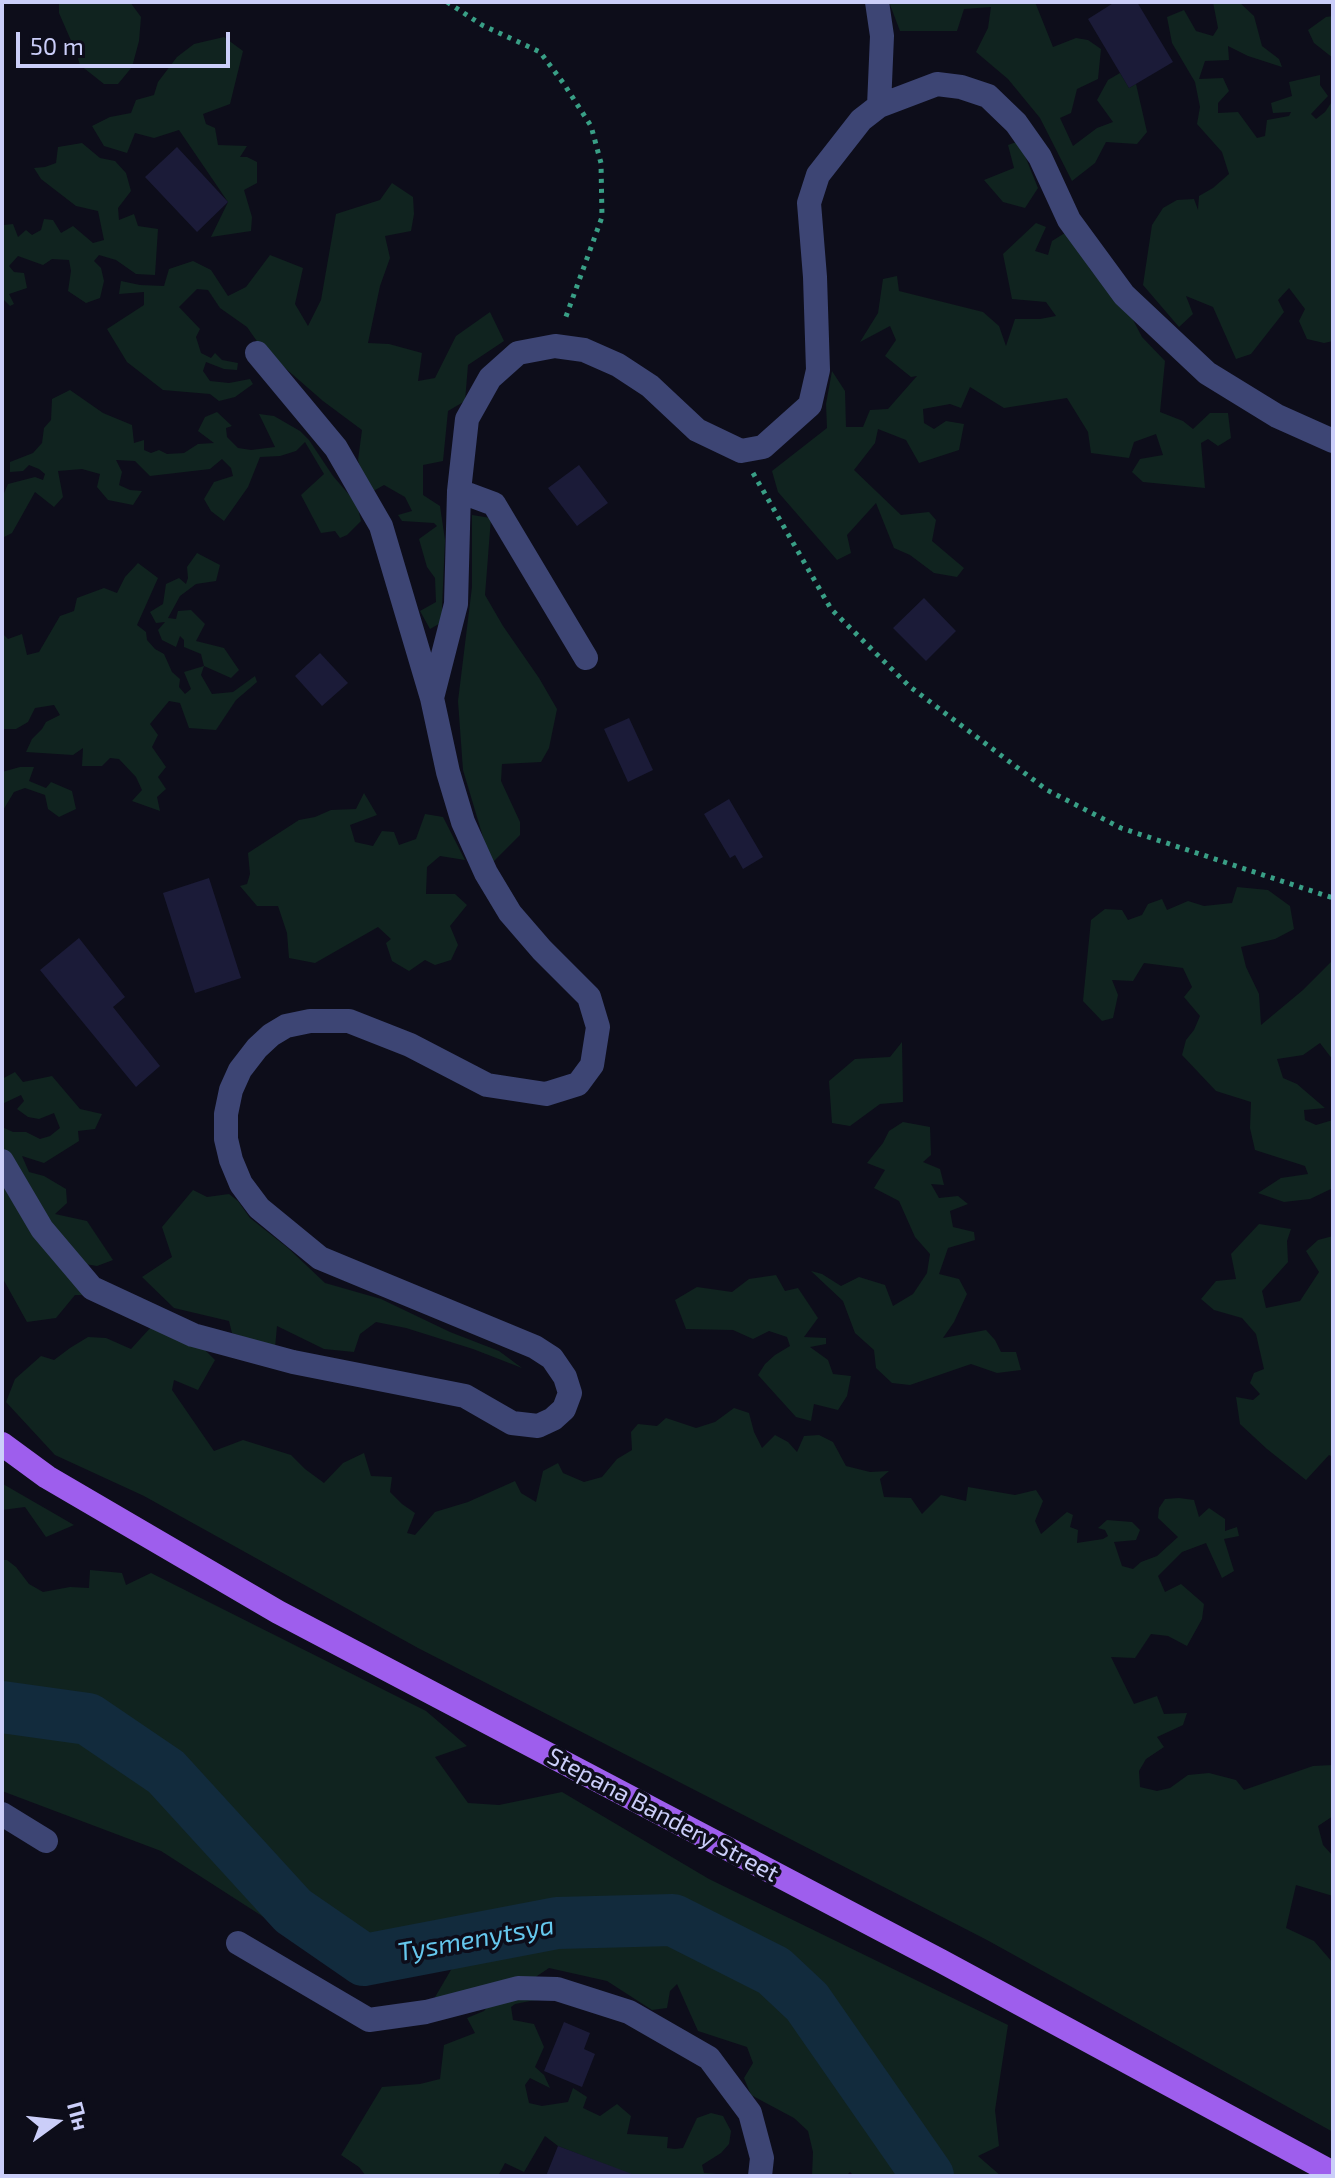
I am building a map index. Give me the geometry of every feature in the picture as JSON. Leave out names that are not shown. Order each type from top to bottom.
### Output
[{"type":"main road","name":"Stepana Bandery Street","points":[[2,1444],[47,1477],[278,1612],[941,1961],[1333,2173]]},
{"type":"street","points":[[877,2],[882,36],[879,106]]},
{"type":"street","points":[[432,698],[456,604],[459,491],[467,419],[490,378],[518,353],[555,346],[584,350],[618,365],[650,386],[697,430],[741,451],[763,447],[810,405],[818,370],[809,203],[818,175],[861,120],[879,106],[937,84],[961,87],[988,96],[1016,123],[1040,157],[1069,220],[1124,295],[1207,373],[1277,416],[1333,441]]},
{"type":"street","points":[[2,1161],[42,1229],[92,1288],[179,1329],[293,1362],[465,1396],[512,1423],[538,1426],[564,1409],[570,1393],[565,1377],[552,1358],[535,1347],[320,1258],[259,1208],[241,1184],[231,1160],[226,1139],[226,1114],[231,1090],[240,1070],[257,1048],[286,1026],[310,1021],[349,1021],[410,1045],[487,1085],[546,1094],[578,1084],[592,1065],[598,1027],[589,997],[510,913],[486,873],[463,822],[448,772],[432,698],[381,526],[336,448],[257,353]]},
{"type":"street","points":[[459,491],[494,504],[586,658]]},
{"type":"street","points":[[2,1814],[46,1841]]},
{"type":"street","points":[[238,1943],[369,2020],[426,2012],[518,1988],[557,1989],[629,2012],[709,2058],[750,2113],[762,2158],[760,2176]]},
{"type":"path","points":[[447,2],[482,25],[540,52],[591,126],[601,163],[602,217],[555,346]]},
{"type":"path","points":[[741,451],[831,609],[909,686],[934,705],[1047,790],[1121,828],[1333,898]]},
{"type":"green space","points":[[59,2],[130,2],[141,17],[132,67],[118,84],[104,84],[80,65],[59,13]]},
{"type":"green space","points":[[889,2],[1035,2],[1053,47],[1076,38],[1088,40],[1101,49],[1098,79],[1077,89],[1071,113],[1060,118],[1073,146],[1097,128],[1113,122],[1097,100],[1108,80],[1120,73],[1129,88],[1136,84],[1147,132],[1137,144],[1106,142],[1095,163],[1072,181],[1040,118],[1008,79],[976,52],[988,28],[991,7],[964,9],[957,31],[900,31]]},
{"type":"green space","points":[[1213,2],[1239,2],[1254,16],[1262,46],[1279,59],[1282,67],[1228,46],[1229,60],[1205,61],[1199,79],[1223,78],[1229,91],[1218,103],[1218,113],[1238,112],[1257,138],[1265,136],[1267,120],[1289,116],[1291,112],[1273,113],[1271,103],[1292,96],[1289,82],[1320,75],[1320,85],[1328,96],[1311,114],[1316,119],[1333,100],[1333,341],[1324,343],[1307,339],[1299,321],[1305,309],[1289,288],[1278,300],[1284,312],[1251,354],[1236,359],[1213,307],[1186,296],[1193,314],[1179,327],[1143,285],[1152,225],[1163,208],[1177,200],[1194,199],[1198,210],[1199,196],[1229,174],[1222,152],[1197,124],[1200,107],[1195,82],[1172,43],[1167,17],[1184,10],[1196,31],[1213,36],[1218,28]]},
{"type":"green space","points":[[1333,16],[1333,58],[1314,43],[1308,30],[1326,17]]},
{"type":"green space","points":[[224,37],[243,51],[230,104],[203,114],[206,124],[215,128],[218,145],[247,146],[240,157],[257,162],[257,183],[244,190],[252,217],[251,231],[211,237],[228,202],[179,130],[154,138],[135,133],[127,153],[104,146],[92,126],[110,117],[131,113],[136,100],[154,95],[158,82],[177,57],[194,44]]},
{"type":"green space","points":[[1019,141],[1038,188],[1025,208],[1003,202],[984,180],[1014,168],[1008,145]]},
{"type":"green space","points":[[82,143],[100,158],[115,161],[126,173],[131,191],[118,208],[119,220],[134,214],[138,226],[158,229],[155,275],[136,274],[116,260],[99,255],[94,261],[101,268],[104,281],[100,298],[86,303],[68,291],[69,260],[52,259],[43,265],[18,256],[9,266],[14,272],[24,273],[27,288],[9,294],[14,304],[10,306],[2,298],[4,225],[13,224],[18,237],[26,230],[32,235],[41,230],[44,219],[53,220],[61,233],[73,226],[93,243],[104,240],[98,211],[76,206],[41,179],[34,168],[56,163],[58,147]]},
{"type":"green space","points":[[392,183],[413,197],[414,214],[411,231],[385,236],[390,258],[380,286],[368,343],[389,344],[422,353],[418,381],[435,378],[456,336],[490,312],[504,341],[468,365],[465,401],[448,411],[443,461],[423,465],[423,495],[440,506],[445,540],[444,621],[430,629],[420,611],[436,602],[435,578],[427,567],[419,539],[437,526],[434,523],[402,521],[398,515],[412,511],[405,497],[384,485],[368,494],[358,460],[362,430],[261,347],[247,327],[220,308],[208,290],[197,289],[179,307],[200,329],[196,337],[201,353],[211,358],[215,353],[222,360],[238,363],[237,370],[206,362],[203,371],[210,381],[229,383],[250,379],[253,384],[235,397],[219,401],[210,394],[163,390],[127,362],[107,329],[144,305],[144,292],[119,294],[121,281],[164,286],[169,269],[193,261],[211,270],[228,296],[246,287],[270,255],[303,268],[295,304],[308,326],[321,300],[336,214],[380,200]]},
{"type":"green space","points":[[1036,223],[1046,227],[1035,251],[1048,255],[1052,241],[1068,231],[1090,269],[1131,316],[1142,337],[1165,361],[1160,412],[1183,421],[1193,429],[1210,413],[1228,413],[1231,438],[1218,446],[1208,439],[1201,443],[1205,488],[1143,482],[1132,472],[1140,459],[1163,455],[1156,434],[1134,442],[1129,458],[1091,453],[1088,432],[1067,398],[1004,408],[970,387],[961,408],[950,404],[923,409],[924,423],[934,429],[946,421],[964,424],[959,450],[919,463],[906,440],[878,429],[875,443],[854,470],[901,515],[929,512],[936,520],[932,541],[964,568],[957,577],[934,573],[910,555],[894,548],[876,503],[847,535],[851,553],[837,560],[778,492],[772,471],[827,428],[826,404],[832,371],[845,391],[846,427],[863,427],[870,410],[888,409],[917,376],[911,377],[885,356],[896,340],[890,326],[860,342],[878,313],[883,279],[897,276],[899,291],[983,312],[999,326],[1006,346],[1015,319],[1056,316],[1046,302],[1012,299],[1003,254]]},
{"type":"green space","points":[[70,390],[103,413],[132,425],[134,443],[144,440],[144,450],[151,453],[159,450],[167,454],[184,453],[198,444],[214,443],[198,431],[205,417],[217,412],[232,426],[226,428],[227,437],[238,448],[275,447],[259,414],[274,416],[309,440],[357,504],[361,521],[340,538],[335,531],[321,533],[301,495],[324,474],[305,442],[296,451],[260,457],[248,487],[224,521],[211,511],[204,499],[214,482],[233,476],[231,468],[222,459],[210,469],[150,476],[135,461],[116,460],[122,472],[119,485],[142,491],[133,505],[108,500],[97,487],[100,474],[82,469],[58,471],[63,497],[54,507],[35,492],[12,533],[2,538],[2,498],[8,484],[35,477],[43,480],[45,474],[29,465],[23,471],[10,472],[10,462],[33,453],[42,443],[44,428],[51,420],[52,399]]},
{"type":"green space","points":[[472,515],[491,518],[485,595],[557,709],[549,748],[541,762],[502,764],[501,781],[520,822],[520,835],[491,864],[463,770],[458,701],[472,587]]},
{"type":"green space","points":[[197,553],[220,565],[216,581],[196,584],[180,596],[168,618],[176,619],[178,611],[191,610],[205,624],[196,641],[224,648],[239,670],[231,678],[204,666],[201,654],[184,647],[180,636],[176,647],[162,640],[158,630],[165,622],[156,623],[150,612],[163,604],[166,584],[179,578],[186,584],[187,567]]},
{"type":"green space","points":[[138,563],[158,578],[137,625],[146,632],[147,640],[155,649],[164,654],[172,672],[180,679],[179,687],[185,694],[191,689],[184,672],[204,666],[201,675],[212,694],[233,692],[255,676],[257,682],[236,700],[216,730],[189,728],[180,703],[169,701],[150,724],[158,735],[152,747],[166,767],[158,777],[166,789],[157,797],[160,811],[132,801],[142,790],[136,777],[119,759],[110,758],[102,766],[82,766],[83,748],[73,755],[26,752],[46,722],[60,715],[54,705],[35,708],[28,722],[16,729],[2,729],[2,633],[8,639],[22,634],[27,655],[39,652],[60,616],[74,611],[77,598],[104,588],[117,593],[125,577]]},
{"type":"green space","points":[[34,767],[29,781],[46,788],[51,782],[72,791],[76,809],[59,817],[48,809],[45,795],[25,788],[14,792],[2,812],[2,772]]},
{"type":"green space","points":[[364,793],[377,815],[350,825],[355,842],[373,846],[382,831],[394,832],[399,845],[416,839],[425,814],[443,817],[465,860],[440,856],[427,867],[426,894],[455,894],[467,905],[450,926],[458,945],[451,960],[435,965],[425,960],[409,971],[392,961],[386,943],[391,939],[378,927],[315,963],[289,958],[287,933],[278,906],[257,906],[240,886],[247,884],[250,874],[248,853],[299,820],[331,810],[356,809]]},
{"type":"green space","points":[[1237,887],[1268,890],[1290,906],[1294,929],[1275,939],[1241,947],[1246,967],[1259,994],[1261,1025],[1333,960],[1333,1060],[1320,1043],[1303,1055],[1277,1059],[1283,1078],[1297,1084],[1325,1108],[1304,1110],[1305,1120],[1316,1125],[1333,1120],[1333,1188],[1310,1199],[1284,1202],[1258,1193],[1281,1178],[1308,1174],[1305,1166],[1255,1150],[1250,1128],[1251,1102],[1216,1091],[1182,1055],[1186,1040],[1200,1016],[1184,997],[1192,987],[1183,968],[1144,963],[1133,981],[1112,980],[1118,995],[1113,1018],[1102,1021],[1083,1001],[1091,920],[1105,909],[1122,910],[1128,920],[1142,915],[1148,904],[1162,899],[1167,910],[1188,901],[1204,906],[1232,903]]},
{"type":"green space","points":[[902,1042],[903,1102],[880,1104],[850,1126],[832,1123],[829,1081],[855,1059],[890,1057]]},
{"type":"green space","points":[[15,1072],[23,1082],[52,1076],[80,1109],[102,1114],[95,1129],[78,1131],[79,1141],[44,1163],[22,1156],[29,1172],[44,1176],[66,1189],[67,1203],[55,1214],[87,1221],[113,1260],[97,1266],[79,1263],[89,1295],[75,1295],[56,1318],[27,1322],[2,1277],[2,1127],[13,1132],[26,1132],[40,1139],[60,1128],[54,1113],[39,1119],[28,1117],[17,1109],[24,1101],[21,1095],[2,1104],[2,1079]]},
{"type":"green space","points":[[903,1122],[930,1127],[931,1155],[923,1162],[940,1169],[944,1185],[931,1184],[939,1198],[958,1196],[968,1204],[950,1211],[953,1227],[974,1232],[975,1240],[948,1248],[939,1274],[959,1279],[967,1294],[943,1338],[986,1330],[1001,1352],[1016,1352],[1021,1370],[997,1373],[971,1364],[910,1385],[892,1383],[876,1368],[874,1350],[855,1333],[843,1301],[811,1271],[841,1286],[859,1277],[885,1285],[893,1306],[913,1294],[927,1273],[930,1254],[915,1237],[899,1201],[874,1188],[885,1170],[867,1163],[889,1131]]},
{"type":"green space","points":[[193,1190],[207,1197],[229,1194],[250,1218],[325,1283],[381,1299],[499,1351],[522,1368],[473,1349],[376,1322],[360,1334],[354,1352],[324,1349],[277,1326],[275,1348],[232,1333],[229,1321],[174,1308],[142,1277],[172,1257],[162,1227]]},
{"type":"green space","points":[[1259,1224],[1291,1229],[1287,1241],[1288,1262],[1262,1291],[1266,1308],[1300,1301],[1319,1272],[1306,1251],[1318,1240],[1333,1236],[1333,1457],[1329,1455],[1306,1480],[1240,1424],[1236,1397],[1253,1400],[1260,1394],[1250,1383],[1254,1373],[1264,1369],[1256,1334],[1242,1318],[1214,1310],[1201,1299],[1216,1281],[1236,1279],[1231,1254]]},
{"type":"green space","points":[[776,1275],[785,1291],[798,1288],[818,1318],[804,1337],[826,1338],[826,1344],[810,1347],[828,1360],[833,1374],[851,1376],[847,1396],[838,1410],[814,1404],[811,1421],[796,1417],[758,1375],[765,1364],[790,1346],[787,1337],[769,1331],[753,1339],[733,1330],[686,1329],[675,1300],[697,1287],[732,1292],[749,1279]]},
{"type":"green space","points":[[152,1326],[205,1350],[215,1360],[198,1390],[174,1380],[172,1390],[214,1451],[243,1440],[291,1455],[324,1483],[343,1463],[364,1453],[371,1476],[392,1477],[390,1492],[415,1513],[407,1533],[415,1535],[435,1512],[468,1502],[515,1481],[521,1493],[536,1502],[543,1471],[558,1463],[563,1473],[584,1482],[602,1477],[617,1459],[632,1450],[631,1432],[638,1424],[657,1426],[666,1418],[696,1428],[715,1422],[734,1408],[749,1413],[762,1448],[775,1435],[788,1442],[797,1452],[804,1436],[819,1435],[833,1442],[846,1466],[870,1472],[889,1471],[880,1479],[884,1497],[911,1498],[922,1514],[941,1495],[966,1501],[968,1487],[1015,1495],[1036,1490],[1043,1501],[1035,1521],[1041,1534],[1067,1512],[1073,1515],[1070,1527],[1078,1530],[1077,1543],[1108,1536],[1105,1530],[1098,1528],[1107,1520],[1132,1522],[1140,1530],[1136,1540],[1114,1542],[1122,1566],[1133,1569],[1157,1556],[1178,1537],[1158,1518],[1159,1508],[1165,1499],[1194,1500],[1199,1517],[1209,1508],[1225,1519],[1225,1531],[1237,1527],[1239,1536],[1224,1539],[1234,1571],[1222,1578],[1206,1543],[1182,1552],[1158,1576],[1165,1592],[1181,1584],[1204,1604],[1202,1619],[1187,1646],[1168,1636],[1151,1634],[1135,1658],[1111,1657],[1134,1704],[1157,1696],[1164,1714],[1187,1713],[1183,1725],[1157,1737],[1164,1747],[1146,1759],[1139,1771],[1140,1787],[1157,1791],[1170,1788],[1188,1775],[1209,1773],[1236,1780],[1244,1790],[1313,1766],[1333,1765],[1333,1816],[1318,1826],[1323,1845],[1333,1856],[1333,1896],[1296,1885],[1286,1928],[1314,1941],[1333,1963],[1333,2132],[987,1940],[418,1648],[144,1496],[55,1455],[6,1402],[15,1379],[41,1356],[54,1360],[88,1337],[106,1338],[131,1349]]},
{"type":"green space","points":[[2,1483],[74,1525],[46,1537],[25,1507],[2,1510]]},
{"type":"green space","points":[[2,1560],[16,1567],[29,1584],[43,1592],[70,1587],[89,1588],[90,1570],[122,1573],[126,1585],[151,1573],[426,1711],[467,1746],[435,1757],[468,1803],[499,1805],[562,1792],[709,1879],[1008,2025],[995,2110],[999,2146],[978,2156],[1001,2176],[854,2176],[850,2172],[846,2176],[812,2176],[813,2152],[808,2131],[794,2118],[751,2095],[744,2078],[753,2063],[747,2047],[698,2031],[677,1984],[670,1991],[667,2008],[652,2010],[607,1981],[549,1968],[531,1980],[558,1998],[511,2007],[513,2020],[534,2024],[544,2047],[535,2067],[544,2075],[550,2088],[530,2078],[525,2085],[529,2103],[542,2106],[568,2102],[573,2088],[587,2097],[583,2108],[600,2116],[617,2104],[631,2116],[627,2134],[668,2137],[667,2148],[675,2149],[683,2148],[697,2118],[711,2113],[723,2116],[731,2131],[729,2144],[702,2165],[704,2173],[718,2176],[630,2176],[558,2146],[545,2136],[524,2172],[505,2163],[498,2176],[366,2176],[341,2155],[382,2087],[440,2079],[444,2045],[475,2033],[467,2018],[484,2011],[505,1986],[431,2004],[455,1963],[349,1972],[161,1851],[2,1791]]},
{"type":"building","points":[[1115,2],[1137,2],[1173,62],[1129,88],[1088,19]]},
{"type":"building","points":[[177,147],[228,202],[197,232],[145,177]]},
{"type":"building","points":[[579,465],[608,503],[577,526],[548,488]]},
{"type":"building","points":[[924,598],[956,631],[926,661],[893,628]]},
{"type":"building","points":[[320,653],[348,683],[322,706],[295,676]]},
{"type":"building","points":[[629,718],[653,770],[628,782],[604,729]]},
{"type":"building","points":[[729,799],[763,857],[743,869],[735,855],[730,858],[704,814]]},
{"type":"building","points":[[209,878],[241,978],[195,993],[163,893]]},
{"type":"building","points":[[79,938],[125,997],[113,1007],[160,1066],[136,1087],[40,970]]},
{"type":"building","points":[[564,2022],[590,2033],[584,2049],[595,2054],[582,2087],[544,2071]]},
{"type":"building","points":[[558,2146],[632,2174],[632,2176],[546,2176]]},
{"type":"waterway","name":"Tysmenytsya","points":[[2,1707],[88,1719],[166,1772],[293,1911],[364,1960],[557,1923],[673,1920],[774,1971],[807,2002],[928,2176]]}]
